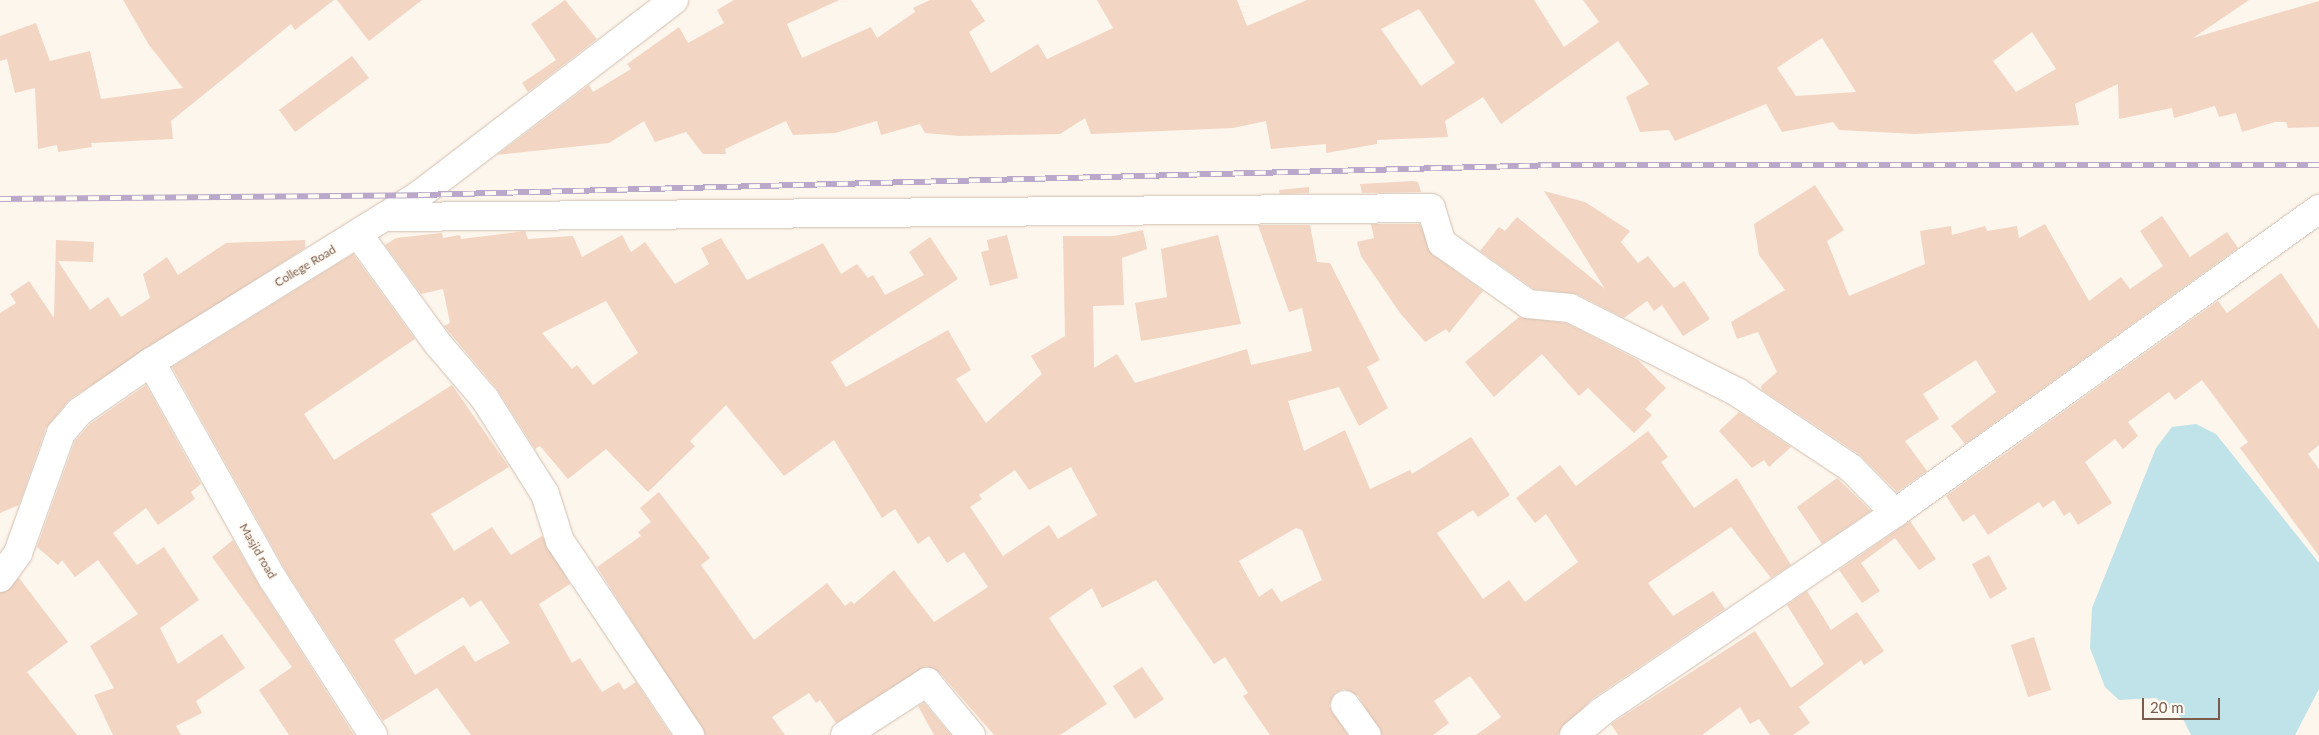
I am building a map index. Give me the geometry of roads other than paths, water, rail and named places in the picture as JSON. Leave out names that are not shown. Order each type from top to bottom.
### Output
[{"type":"street","name":"College Road","points":[[0,578],[18,553],[61,433],[80,412],[152,362],[385,217],[674,0]]},
{"type":"street","points":[[385,217],[1431,208],[1442,243],[1528,304],[1570,308],[1737,392],[1851,468],[1895,513]]},
{"type":"street","points":[[1574,735],[1601,712],[1895,513],[2319,209]]},
{"type":"street","points":[[358,234],[438,344],[485,399],[544,494],[560,541],[690,735]]},
{"type":"street","name":"Masjid road","points":[[152,362],[273,579],[373,735]]},
{"type":"street","points":[[845,735],[927,682],[971,735]]},
{"type":"street","points":[[1345,706],[1367,735]]},
{"type":"water","points":[[2196,424],[2216,434],[2319,563],[2319,689],[2295,735],[2191,735],[2183,719],[2156,698],[2119,700],[2105,687],[2090,648],[2092,608],[2156,448],[2172,427]]},
{"type":"railway","points":[[0,199],[419,195],[1560,165],[2319,165]]}]
